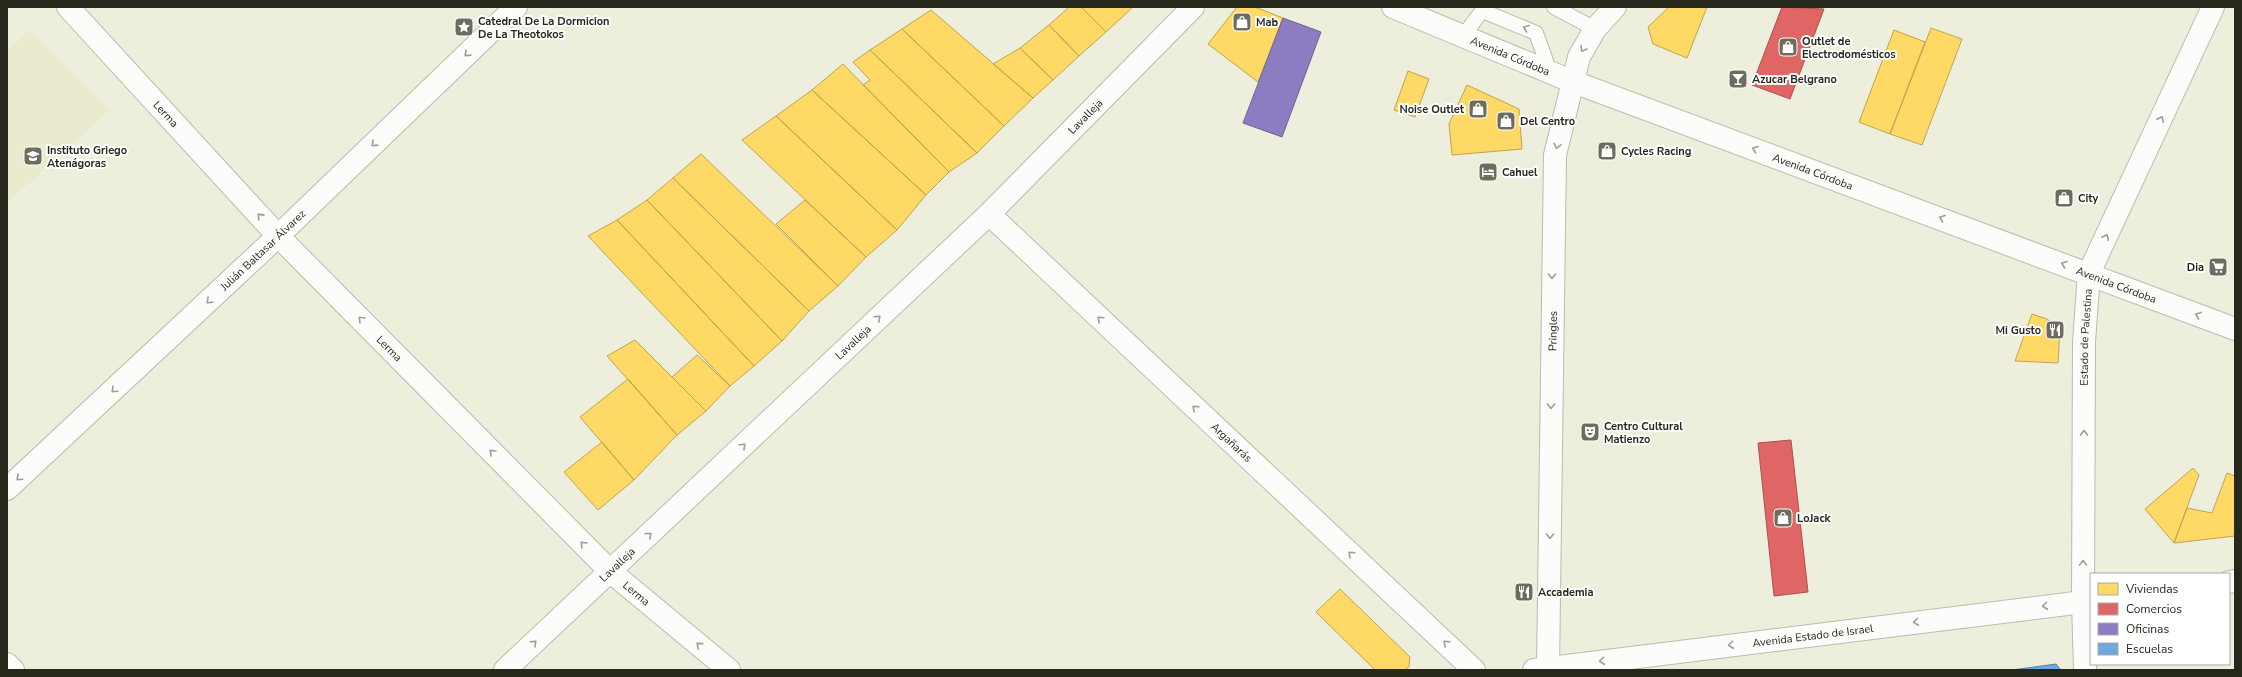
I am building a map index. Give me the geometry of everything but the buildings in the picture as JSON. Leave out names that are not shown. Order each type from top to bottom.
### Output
[{"type":"street","name":"Lerma","points":[[68,7],[278,236],[611,572],[729,670]]},
{"type":"street","name":"Julián Baltasar Álvarez","points":[[7,489],[278,236],[516,7]]},
{"type":"street","name":"Lavalleja","points":[[505,670],[611,572],[989,214],[1193,7]]},
{"type":"street","name":"Avenida Córdoba","points":[[1393,7],[1572,81],[2089,273],[2235,329]]},
{"type":"street","name":"Pringles","points":[[1544,669],[1553,186],[1555,155],[1578,57],[1595,29],[1615,7]]},
{"type":"street","name":"Estado de Palestina","points":[[2085,670],[2087,601],[2084,342],[2089,273],[2213,7]]},
{"type":"street","name":"Argañarás","points":[[989,214],[1474,670]]},
{"type":"street","name":"Avenida Estado de Israel","points":[[1544,669],[2087,601]]},
{"type":"street","points":[[7,664],[13,670]]},
{"type":"lane","points":[[1554,7],[1595,29]]},
{"type":"lane","points":[[1463,36],[1484,9],[1536,33],[1550,72]]},
{"type":"shaded area","name":"Instituto Griego Atenágoras","points":[[30,30],[110,110],[7,203],[7,52]]},
{"type":"place","name":"Mab","points":[[1242,22]]},
{"type":"place","name":"Catedral De La Dormicion De La Theotokos","points":[[464,27]]},
{"type":"place","name":"Outlet de Electrodomésticos","points":[[1788,47]]},
{"type":"place","name":"Azucar Belgrano","points":[[1738,79]]},
{"type":"place","name":"Noise Outlet","points":[[1478,109]]},
{"type":"place","name":"Del Centro","points":[[1506,121]]},
{"type":"place","name":"Cycles Racing","points":[[1607,151]]},
{"type":"place","name":"Instituto Griego Atenágoras","points":[[33,156]]},
{"type":"place","name":"Cahuel","points":[[1488,172]]},
{"type":"place","name":"City","points":[[2064,198]]},
{"type":"place","name":"Dia","points":[[2218,267]]},
{"type":"place","name":"Mi Gusto","points":[[2055,330]]},
{"type":"place","name":"Centro Cultural Matienzo","points":[[1590,432]]},
{"type":"place","name":"LoJack","points":[[1783,518]]},
{"type":"place","name":"Accademia","points":[[1524,592]]}]
